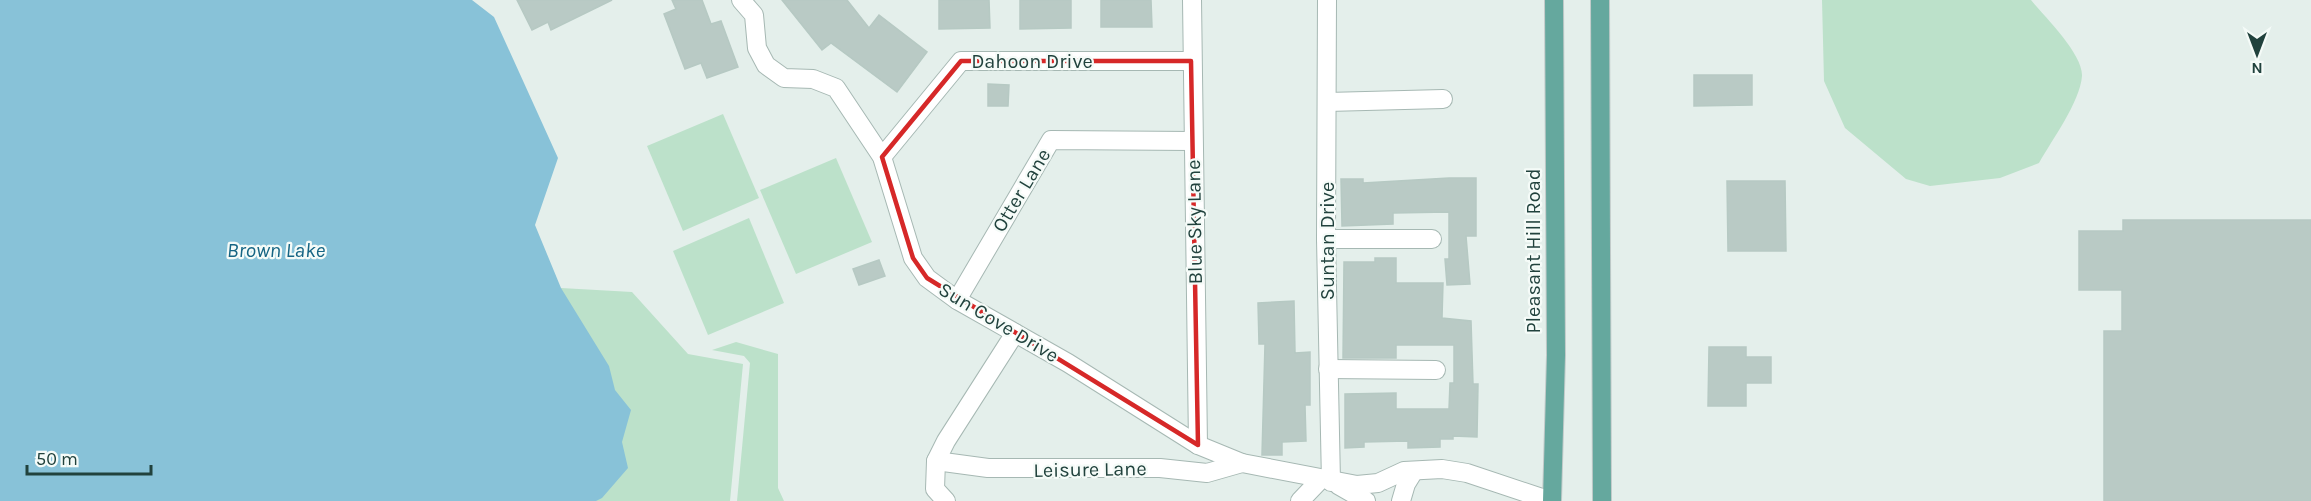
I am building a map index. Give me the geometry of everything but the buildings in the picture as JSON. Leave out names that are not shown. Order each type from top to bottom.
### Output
[{"type":"main road","name":"Pleasant Hill Road","points":[[1551,501],[1556,355],[1554,0]]},
{"type":"main road","points":[[1600,0],[1602,501]]},
{"type":"street","name":"Sun Cove Drive","points":[[741,0],[754,15],[758,48],[766,65],[784,78],[813,78],[836,88],[882,157],[912,258],[927,278],[957,300],[1198,445],[1242,463],[1357,485],[1378,483],[1404,471],[1442,470],[1467,473],[1551,501]]},
{"type":"street","name":"Blue Sky Lane","points":[[1192,0],[1192,141],[1198,445]]},
{"type":"street","name":"Suntan Drive","points":[[1326,480],[1327,0]]},
{"type":"street","name":"Dahoon Drive","points":[[882,157],[961,61],[1191,61]]},
{"type":"street","points":[[1327,102],[1443,99]]},
{"type":"street","name":"Otter Lane","points":[[957,300],[1051,140],[1192,141]]},
{"type":"street","points":[[1326,238],[1432,239]]},
{"type":"street","points":[[946,501],[935,489],[936,462],[946,441],[1015,333]]},
{"type":"street","points":[[1328,369],[1436,370]]},
{"type":"street","name":"Leisure Lane","points":[[936,462],[988,468],[1160,468],[1207,473],[1242,463]]},
{"type":"street","points":[[1401,501],[1406,484],[1414,471]]},
{"type":"street","name":"Sun Cove Drive","points":[[1326,480],[1366,501]]},
{"type":"street","points":[[1300,501],[1326,480]]},
{"type":"highlighted area","points":[[961,61],[1191,61],[1198,445],[927,278],[913,258],[882,157]]},
{"type":"green space","points":[[1822,0],[2031,0],[2062,36],[2076,57],[2081,67],[2080,86],[2065,121],[2039,163],[2000,178],[1930,186],[1906,179],[1845,128],[1824,81]]},
{"type":"green space","points":[[723,114],[759,198],[683,231],[647,146]]},
{"type":"green space","points":[[836,158],[872,242],[796,274],[760,190]]},
{"type":"green space","points":[[749,218],[784,303],[708,335],[673,251]]},
{"type":"green space","points":[[561,288],[632,292],[688,354],[743,364],[730,501],[356,501]]},
{"type":"green space","points":[[736,342],[778,354],[778,488],[784,501],[737,501],[750,363],[744,356],[712,350]]},
{"type":"water","name":"Brown Lake","points":[[0,0],[472,0],[494,17],[558,158],[535,225],[561,288],[609,366],[615,390],[631,410],[622,442],[628,468],[602,498],[596,501],[0,501]]}]
